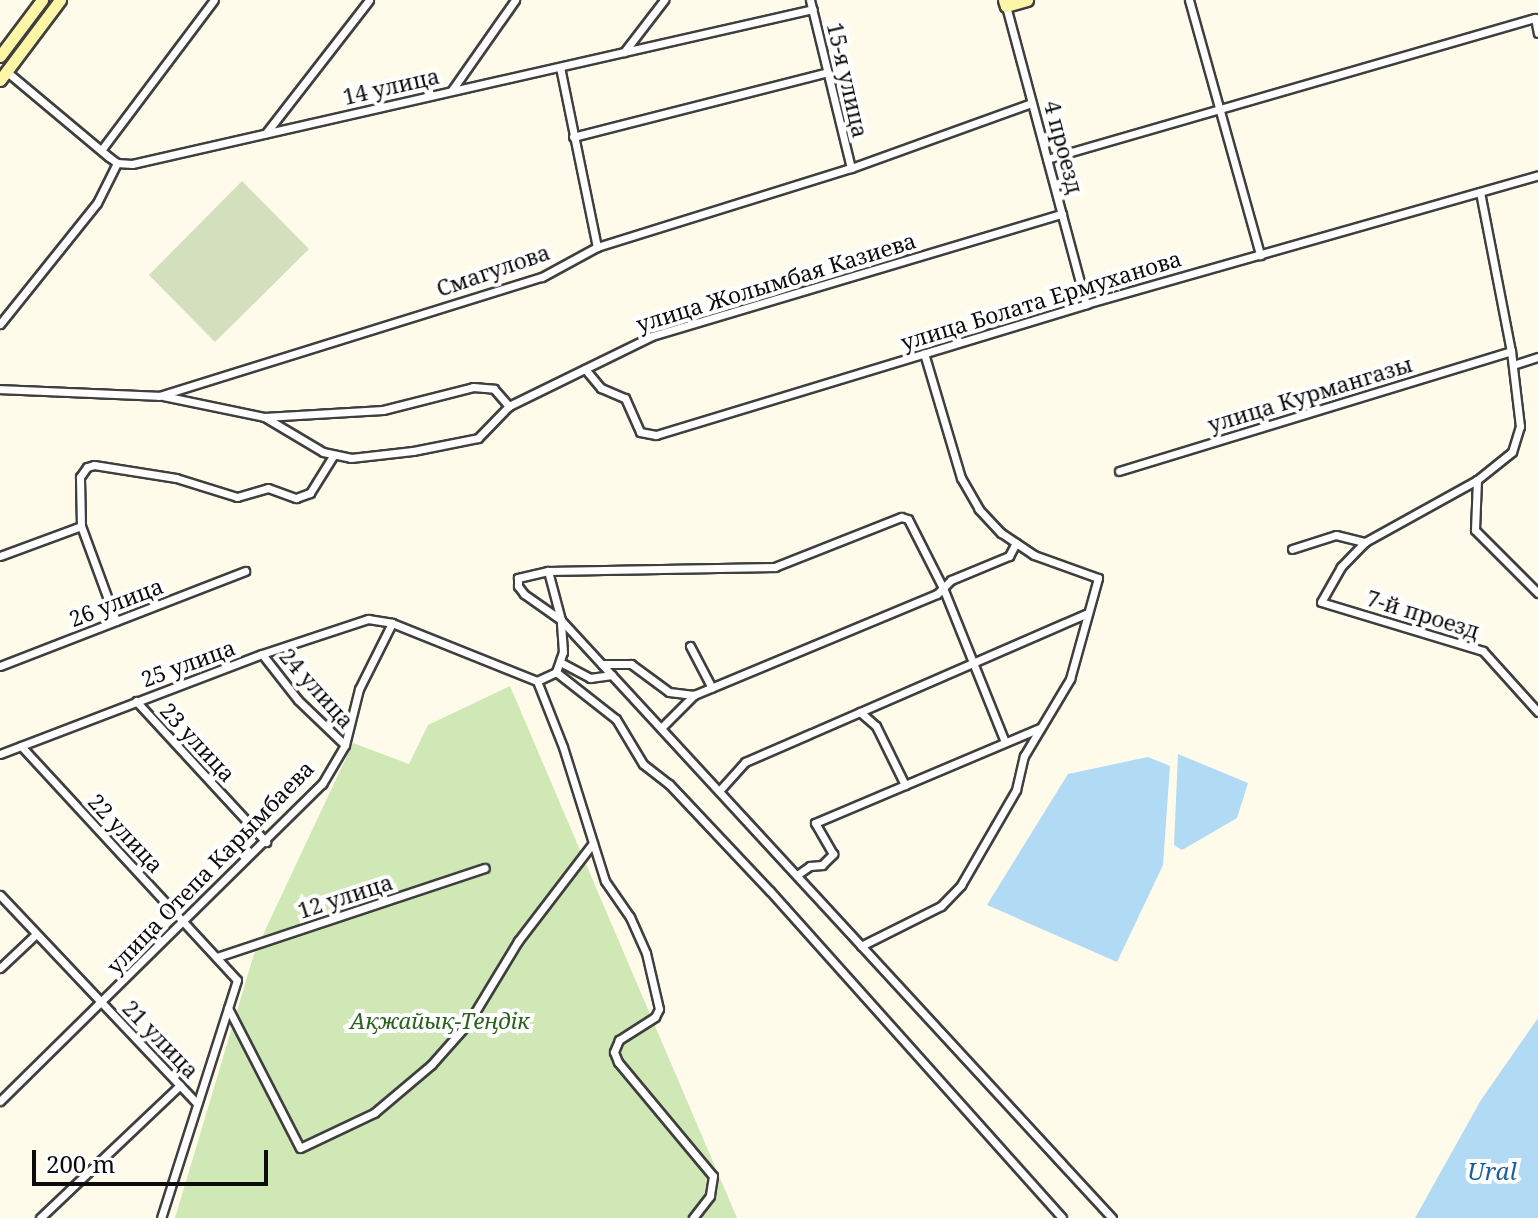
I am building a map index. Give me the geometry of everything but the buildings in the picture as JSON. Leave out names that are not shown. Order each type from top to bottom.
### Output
[{"type":"main road","points":[[0,56],[42,0]]},
{"type":"main road","points":[[3,76],[60,0]]},
{"type":"main road","points":[[1005,3],[1027,0]]},
{"type":"street","points":[[102,149],[214,0]]},
{"type":"street","points":[[266,133],[369,0]]},
{"type":"street","points":[[452,91],[515,0]]},
{"type":"street","points":[[624,52],[664,0]]},
{"type":"street","name":"15-я улица","points":[[810,0],[851,168]]},
{"type":"street","points":[[1189,0],[1260,255]]},
{"type":"street","name":"4 проезд","points":[[1005,3],[1086,304]]},
{"type":"street","name":"14 улица","points":[[117,163],[132,164],[813,9]]},
{"type":"street","points":[[1047,159],[1535,18],[1538,33]]},
{"type":"street","points":[[560,67],[597,247]]},
{"type":"street","points":[[573,137],[828,72]]},
{"type":"street","points":[[0,324],[97,203],[117,163],[3,76]]},
{"type":"street","name":"Смагулова","points":[[0,389],[159,396],[542,277],[597,247],[851,168],[1032,103]]},
{"type":"street","name":"улица Болата Ермуханова","points":[[585,369],[601,388],[625,398],[640,432],[656,435],[1086,304],[1538,175]]},
{"type":"street","points":[[1292,549],[1336,535],[1365,542],[1477,480],[1512,452],[1520,426],[1513,365],[1480,192]]},
{"type":"street","name":"улица Жолымбая Казиева","points":[[333,456],[351,458],[413,451],[478,438],[509,406],[652,336],[1062,214]]},
{"type":"street","name":"улица Курмангазы","points":[[1119,471],[1511,351]]},
{"type":"street","points":[[861,946],[941,906],[961,885],[1016,790],[1024,756],[1070,679],[1098,578],[1034,555],[1001,533],[979,509],[961,478],[924,353]]},
{"type":"street","points":[[1513,365],[1538,357]]},
{"type":"street","points":[[159,396],[264,417],[383,410],[473,387],[494,389],[509,406]]},
{"type":"street","points":[[116,621],[81,526],[80,477],[94,465],[176,478],[237,497],[268,488],[296,498],[310,493],[333,456],[264,417]]},
{"type":"street","points":[[1477,480],[1475,530],[1538,593]]},
{"type":"street","points":[[1005,742],[943,588],[913,526],[901,517],[775,567],[548,571],[527,573],[518,578],[518,586],[561,620],[1112,1218]]},
{"type":"street","points":[[0,556],[81,526]]},
{"type":"street","name":"7-й проезд","points":[[1365,542],[1341,567],[1321,602],[1483,651],[1538,712]]},
{"type":"street","points":[[661,728],[694,695],[937,594],[951,580],[1009,556],[1016,543]]},
{"type":"street","name":"26 улица","points":[[0,666],[245,571]]},
{"type":"street","points":[[537,681],[556,672],[562,663],[561,620],[548,571]]},
{"type":"street","points":[[719,791],[745,762],[1086,614]]},
{"type":"street","name":"25 улица","points":[[0,754],[262,654],[368,619],[392,623]]},
{"type":"street","points":[[392,623],[537,681],[563,747],[605,881],[630,917],[646,953],[659,1009],[655,1017],[619,1040],[614,1052],[618,1062],[713,1176],[710,1196],[693,1218]]},
{"type":"street","name":"улица Отепа Карымбаева","points":[[0,1101],[186,922],[322,784],[345,745],[359,689],[392,623]]},
{"type":"street","points":[[690,646],[712,688]]},
{"type":"street","name":"24 улица","points":[[262,654],[298,700],[345,745]]},
{"type":"street","points":[[562,663],[590,678],[612,675]]},
{"type":"street","points":[[602,664],[631,664],[669,692],[694,695]]},
{"type":"street","points":[[556,672],[616,719],[643,764],[669,784],[770,891],[1062,1218]]},
{"type":"street","name":"23 улица","points":[[136,701],[266,842]]},
{"type":"street","points":[[860,712],[876,726],[905,785]]},
{"type":"street","points":[[797,875],[810,866],[822,865],[833,854],[815,823],[1042,727]]},
{"type":"street","name":"22 улица","points":[[21,746],[237,980],[228,1008]]},
{"type":"street","points":[[228,1008],[300,1148],[374,1113],[431,1065],[469,1022],[518,941],[593,843]]},
{"type":"street","name":"12 улица","points":[[217,957],[485,868]]},
{"type":"street","name":"21 улица","points":[[0,895],[197,1103]]},
{"type":"street","points":[[0,968],[35,935]]},
{"type":"street","points":[[161,1218],[228,1008]]},
{"type":"street","points":[[40,1218],[180,1085]]},
{"type":"green space","points":[[242,181],[309,249],[215,342],[149,275]]},
{"type":"green space","name":"Ақжайық-Теңдік","points":[[510,686],[737,1218],[175,1218],[254,954],[353,743],[409,764],[428,725]]},
{"type":"water","points":[[1178,754],[1248,783],[1237,818],[1182,850],[1174,845]]},
{"type":"water","points":[[1148,757],[1170,766],[1163,865],[1117,962],[987,905],[1068,774]]},
{"type":"water","name":"Ural","points":[[1538,1018],[1538,1218],[1415,1218],[1481,1100]]}]
